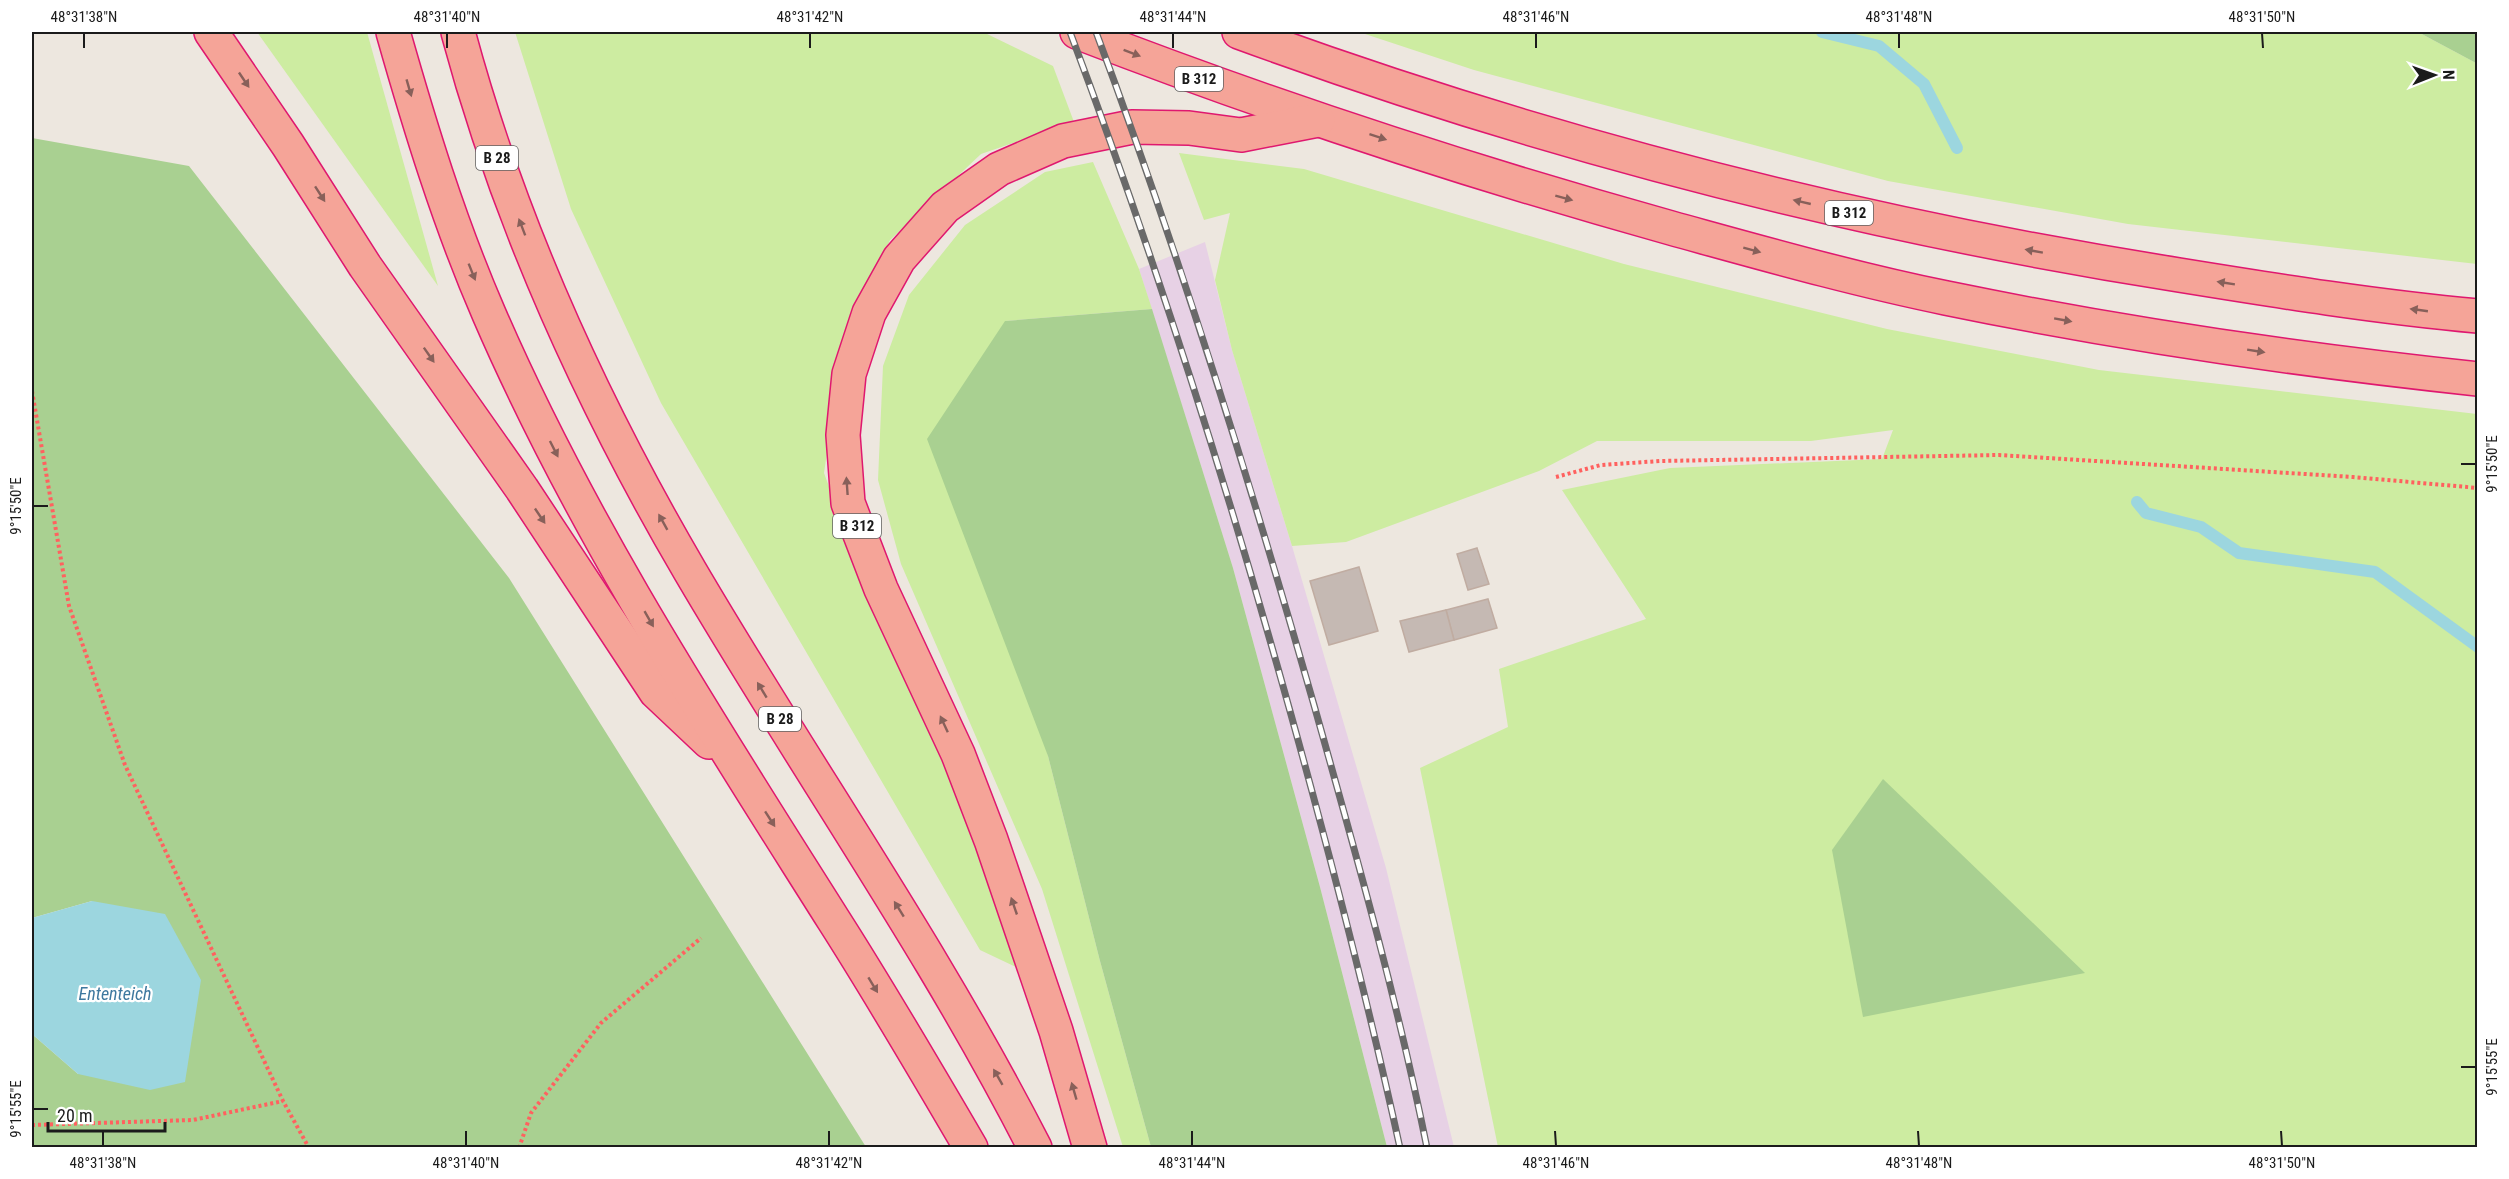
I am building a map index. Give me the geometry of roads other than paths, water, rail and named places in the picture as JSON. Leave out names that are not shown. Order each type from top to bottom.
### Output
[{"type":"highway","points":[[211,32],[288,145],[365,266],[522,489],[656,692],[738,770]]},
{"type":"highway","points":[[393,32],[418,120],[452,220],[489,314],[587,513],[738,770],[836,923],[971,1148]]},
{"type":"highway","name":"B 28","points":[[458,32],[471,80],[505,182],[543,281],[586,376],[618,439],[689,569],[906,921],[1012,1103],[1035,1148]]},
{"type":"highway","name":"B 312","points":[[1077,32],[1197,78],[1552,195],[1819,268],[1932,295],[2049,318],[2201,343],[2478,379]]},
{"type":"highway","name":"B 312","points":[[1239,32],[1313,59],[1522,127],[1710,180],[1832,209],[2026,249],[2130,267],[2240,285],[2478,316]]},
{"type":"highway","name":"B 312","points":[[1090,1148],[1056,1031],[991,840],[958,754],[882,589],[848,502],[843,435],[849,374],[869,313],[899,260],[945,207],[999,169],[1063,141],[1132,127],[1189,128],[1242,135],[1323,119]]},
{"type":"water","name":"Ententeich","points":[[92,901],[165,914],[201,980],[185,1082],[150,1090],[78,1074],[32,1034],[32,918]]},
{"type":"waterway","points":[[1822,32],[1879,46],[1924,84],[1957,148]]},
{"type":"waterway","points":[[2137,502],[2146,513],[2201,527],[2239,553],[2375,572],[2478,647]]},
{"type":"railway","points":[[1070,32],[1160,284],[1240,539],[1334,874],[1400,1148]]},
{"type":"railway","points":[[1096,32],[1184,282],[1289,620],[1375,925],[1427,1148]]}]
